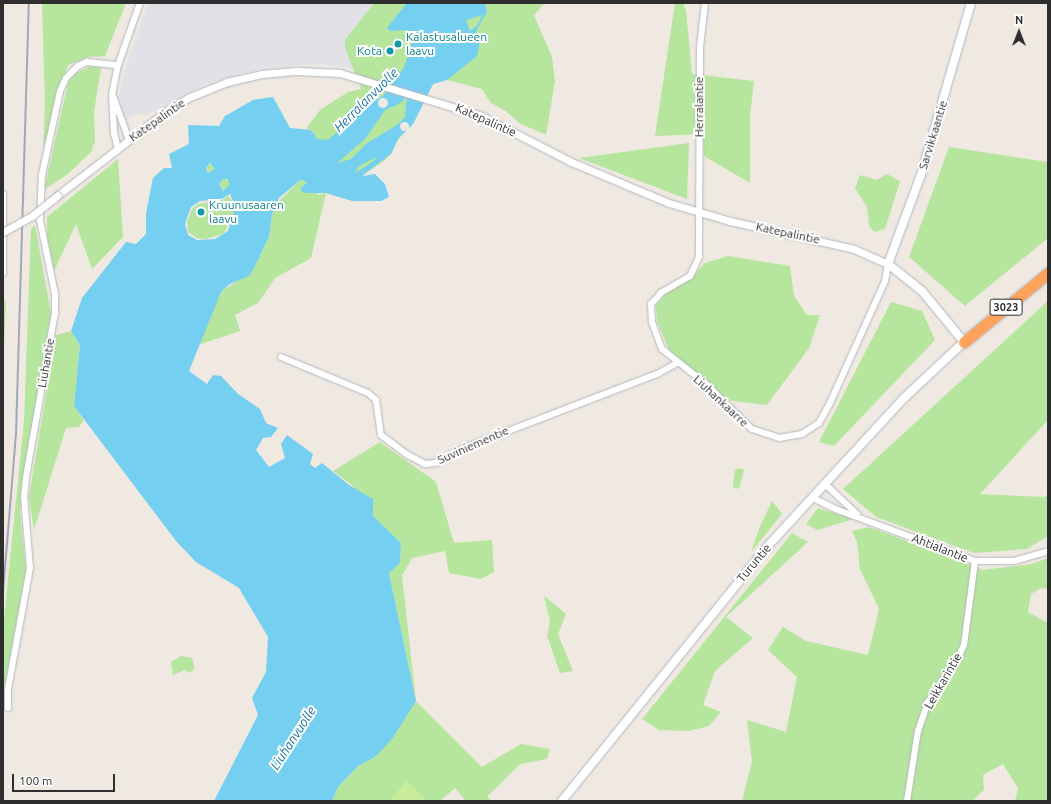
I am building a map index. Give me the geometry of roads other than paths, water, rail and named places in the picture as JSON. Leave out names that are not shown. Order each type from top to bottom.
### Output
[{"type":"highway","name":"3023","points":[[964,342],[1048,273]]},
{"type":"main road","name":"Sarvikkaantie","points":[[888,264],[921,175],[971,3]]},
{"type":"main road","name":"Katepalintie","points":[[888,264],[926,296],[964,342]]},
{"type":"main road","name":"Turuntie","points":[[562,801],[766,548],[903,399],[964,342]]},
{"type":"street","points":[[118,149],[114,133],[112,95],[118,66],[140,3]]},
{"type":"street","name":"Herralantie","points":[[699,212],[700,47],[705,3]]},
{"type":"street","name":"Liuhantie","points":[[8,708],[8,689],[30,568],[24,498],[26,477],[55,313],[55,294],[40,220],[42,175],[60,90],[66,78],[78,66],[87,62],[118,66]]},
{"type":"street","name":"Katepalintie","points":[[3,232],[32,216],[169,109],[190,97],[244,77],[317,71],[340,73],[372,81],[449,104],[482,116],[569,161],[637,191],[699,212],[854,249],[888,264]]},
{"type":"street","points":[[112,95],[129,140]]},
{"type":"street","points":[[3,194],[3,273]]},
{"type":"street","name":"Liuhankaarre","points":[[699,212],[700,243],[695,268],[690,276],[661,293],[651,304],[652,322],[655,335],[662,349],[677,363],[706,384],[752,429],[779,438],[795,436],[811,430],[819,423],[845,371],[885,281],[888,264]]},
{"type":"street","name":"Suviniementie","points":[[281,357],[368,393],[376,400],[382,435],[408,455],[425,464],[435,463],[464,448],[659,373],[677,363]]},
{"type":"street","name":"Ahtialantie","points":[[825,484],[858,516]]},
{"type":"street","name":"Ahtialantie","points":[[813,498],[975,561],[1014,561],[1048,551]]},
{"type":"street","name":"Leikkarintie","points":[[907,801],[918,731],[928,702],[956,662],[964,645],[975,561]]},
{"type":"water","name":"Liuhanvuolle","points":[[407,3],[485,3],[487,12],[476,31],[480,41],[477,56],[447,80],[433,84],[413,124],[398,139],[391,154],[364,174],[363,176],[375,174],[385,184],[389,197],[381,201],[352,201],[326,193],[306,193],[302,192],[301,188],[307,183],[300,180],[279,198],[272,215],[269,237],[253,270],[249,276],[230,284],[221,292],[189,371],[207,384],[213,375],[221,376],[238,394],[260,409],[266,423],[278,428],[271,437],[263,438],[256,450],[269,467],[285,458],[281,444],[287,435],[313,454],[310,464],[315,468],[322,463],[349,485],[373,499],[373,516],[401,543],[400,563],[389,573],[416,701],[392,739],[375,757],[358,766],[338,787],[332,801],[214,801],[258,715],[252,698],[266,672],[268,637],[239,588],[196,562],[176,541],[74,406],[80,345],[71,331],[82,298],[126,242],[136,244],[146,234],[146,213],[153,178],[164,168],[172,168],[169,154],[189,144],[188,125],[219,126],[225,116],[253,100],[273,97],[290,128],[311,130],[317,139],[328,140],[369,104],[383,96],[404,68],[412,42],[411,34],[409,30],[390,31],[387,28]],"holes":[[[482,15],[478,25],[470,31],[466,20]],[[407,96],[405,117],[397,125],[366,144],[351,159],[337,163],[365,139],[385,110],[399,104]],[[376,157],[374,161],[355,173],[359,166]],[[210,163],[215,169],[208,173],[206,168]],[[223,179],[227,179],[230,184],[223,191],[219,184]],[[230,194],[235,206],[228,231],[215,239],[197,240],[188,235],[185,224],[191,207],[200,201],[222,199]]]},
{"type":"railway","points":[[3,592],[16,434],[29,3]]},
{"type":"place","name":"Kalastusalueen laavu","points":[[398,44]]},
{"type":"place","name":"Kota","points":[[390,51]]},
{"type":"place","name":"Kruunusaaren laavu","points":[[201,212]]},
{"type":"water label","name":"Herralanvuolle","points":[[366,100]]}]
